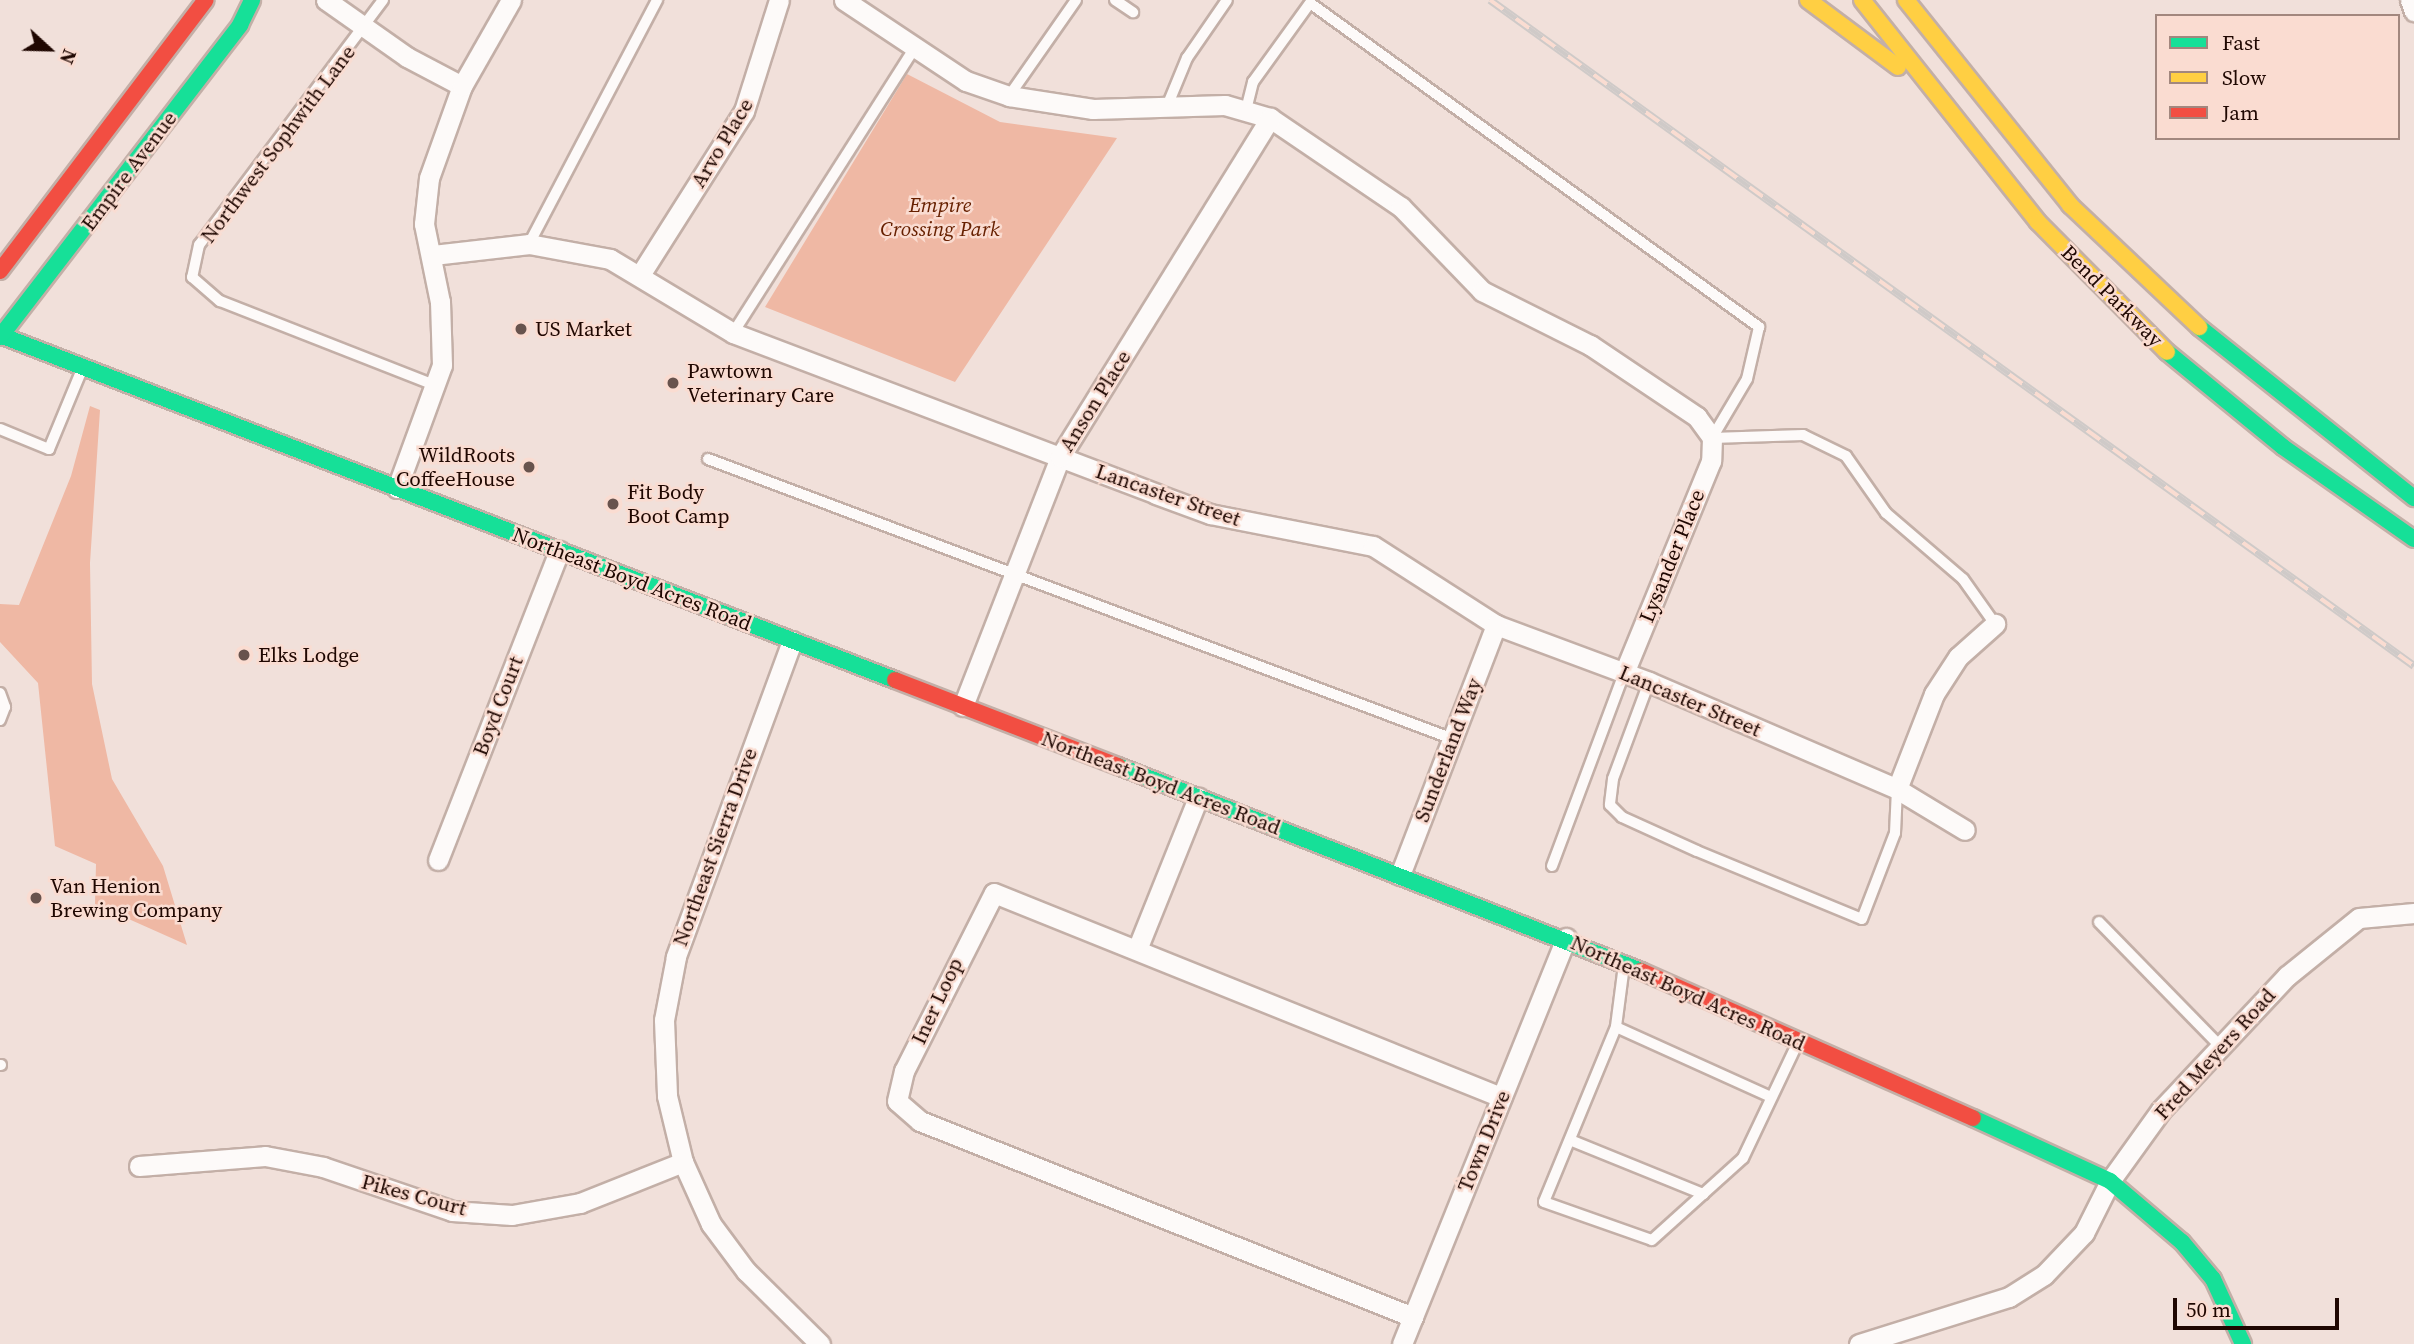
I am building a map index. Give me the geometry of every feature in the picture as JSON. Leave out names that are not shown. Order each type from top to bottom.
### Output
[{"type":"main road","name":"Empire Avenue","points":[[0,271],[206,0]]},
{"type":"main road","points":[[1808,0],[1927,89]]},
{"type":"main road","name":"Bend Parkway","points":[[1862,0],[1927,89],[2038,222],[2147,335],[2283,447],[2414,539]]},
{"type":"main road","name":"Bend Parkway","points":[[1906,0],[2070,205],[2224,350],[2414,498]]},
{"type":"main road","name":"Empire Avenue","points":[[0,336],[248,7]]},
{"type":"main road","name":"Northeast Boyd Acres Road","points":[[0,336],[1566,938],[2110,1181],[2199,1259],[2227,1302],[2243,1344]]},
{"type":"street","points":[[248,7],[272,0]]},
{"type":"street","points":[[326,0],[365,29],[462,86]]},
{"type":"street","points":[[397,488],[437,386],[443,331],[433,255],[424,224],[429,178],[462,86],[511,0]]},
{"type":"street","name":"Arvo Place","points":[[640,275],[744,111],[779,0]]},
{"type":"street","points":[[844,0],[914,50],[966,81],[1009,96],[1093,109],[1168,104],[1246,110],[1270,118],[1401,207],[1482,291],[1590,345],[1697,417],[1712,438]]},
{"type":"street","points":[[2410,0],[2414,11]]},
{"type":"street","name":"Anson Place","points":[[963,706],[1060,457],[1270,118]]},
{"type":"street","name":"Lancaster Street","points":[[433,255],[529,244],[569,247],[640,275],[733,333],[1210,514],[1373,546],[1496,625],[1649,682],[1897,789],[1965,830]]},
{"type":"street","name":"Lysander Place","points":[[1624,673],[1711,461],[1712,438]]},
{"type":"street","name":"Boyd Court","points":[[438,860],[559,551]]},
{"type":"street","points":[[1897,789],[1934,694],[1958,657],[1995,624]]},
{"type":"street","name":"Sunderland Way","points":[[1400,875],[1496,625]]},
{"type":"street","name":"Northeast Sierra Drive","points":[[792,641],[676,957],[664,1020],[667,1096],[683,1162],[711,1224],[739,1261],[820,1344]]},
{"type":"street","points":[[1138,947],[1198,798]]},
{"type":"street","name":"Iner Loop","points":[[1413,1317],[920,1121],[897,1101],[904,1070],[994,893],[1138,947],[1501,1097]]},
{"type":"street","name":"Fred Meyers Road","points":[[1859,1344],[2008,1297],[2044,1275],[2084,1233],[2110,1181],[2218,1044],[2336,933],[2387,911],[2414,913]]},
{"type":"street","name":"Town Drive","points":[[1402,1344],[1566,938]]},
{"type":"street","name":"Pikes Court","points":[[139,1166],[265,1156],[323,1167],[452,1211],[512,1215],[580,1203],[683,1162]]},
{"type":"lane","name":"Northwest Sophwith Lane","points":[[383,0],[365,29],[199,245],[192,277],[220,301],[437,386]]},
{"type":"lane","points":[[529,244],[657,0]]},
{"type":"lane","points":[[1009,96],[1076,0]]},
{"type":"lane","points":[[1115,0],[1133,12]]},
{"type":"lane","points":[[1168,104],[1187,58],[1227,0]]},
{"type":"lane","points":[[1246,110],[1253,82],[1310,3],[1759,327],[1747,379],[1712,438]]},
{"type":"lane","points":[[733,333],[914,50]]},
{"type":"lane","points":[[0,429],[49,449],[83,367]]},
{"type":"lane","points":[[1712,438],[1802,435],[1836,449],[1902,530],[1963,579],[1995,624]]},
{"type":"lane","points":[[708,459],[1453,739]]},
{"type":"lane","points":[[1552,866],[1624,673]]},
{"type":"lane","points":[[1649,682],[1613,779],[1610,805],[1622,817],[1697,851],[1862,919],[1895,833],[1897,789]]},
{"type":"lane","points":[[0,693],[5,708],[0,720]]},
{"type":"lane","points":[[2099,922],[2218,1044]]},
{"type":"lane","points":[[1624,964],[1616,1027],[1544,1202],[1652,1240],[1743,1158],[1798,1042]]},
{"type":"lane","points":[[1616,1027],[1771,1097]]},
{"type":"lane","points":[[1570,1140],[1703,1194]]},
{"type":"green space","name":"Empire Crossing Park","points":[[907,74],[1000,122],[1117,138],[955,382],[765,307]]},
{"type":"green space","points":[[90,406],[100,410],[90,563],[92,684],[112,779],[163,866],[187,945],[95,904],[96,864],[55,846],[38,683],[0,642],[0,604],[19,605],[71,476]]},
{"type":"railway","points":[[1490,0],[2414,666]]},
{"type":"traffic: fast","points":[[0,337],[240,25],[252,0]]},
{"type":"traffic: fast","points":[[2199,327],[2414,498]]},
{"type":"traffic: fast","points":[[0,335],[895,680]]},
{"type":"traffic: fast","points":[[2167,352],[2283,447],[2414,539]]},
{"type":"traffic: fast","points":[[1118,766],[1641,971]]},
{"type":"traffic: fast","points":[[1973,1118],[2110,1181],[2182,1242],[2213,1279],[2243,1344]]},
{"type":"traffic: slow","points":[[1808,0],[1898,67]]},
{"type":"traffic: slow","points":[[1862,0],[2038,222],[2167,352]]},
{"type":"traffic: slow","points":[[1906,0],[2070,205],[2199,327]]},
{"type":"traffic: jam","points":[[0,271],[206,0]]},
{"type":"traffic: jam","points":[[895,680],[1118,766]]},
{"type":"traffic: jam","points":[[1641,971],[1973,1118]]},
{"type":"place","name":"US Market","points":[[521,329]]},
{"type":"place","name":"Pawtown Veterinary Care","points":[[673,383]]},
{"type":"place","name":"WildRoots CoffeeHouse","points":[[529,467]]},
{"type":"place","name":"Fit Body Boot Camp","points":[[613,504]]},
{"type":"place","name":"Elks Lodge","points":[[244,655]]},
{"type":"place","name":"Van Henion Brewing Company","points":[[36,898]]}]
